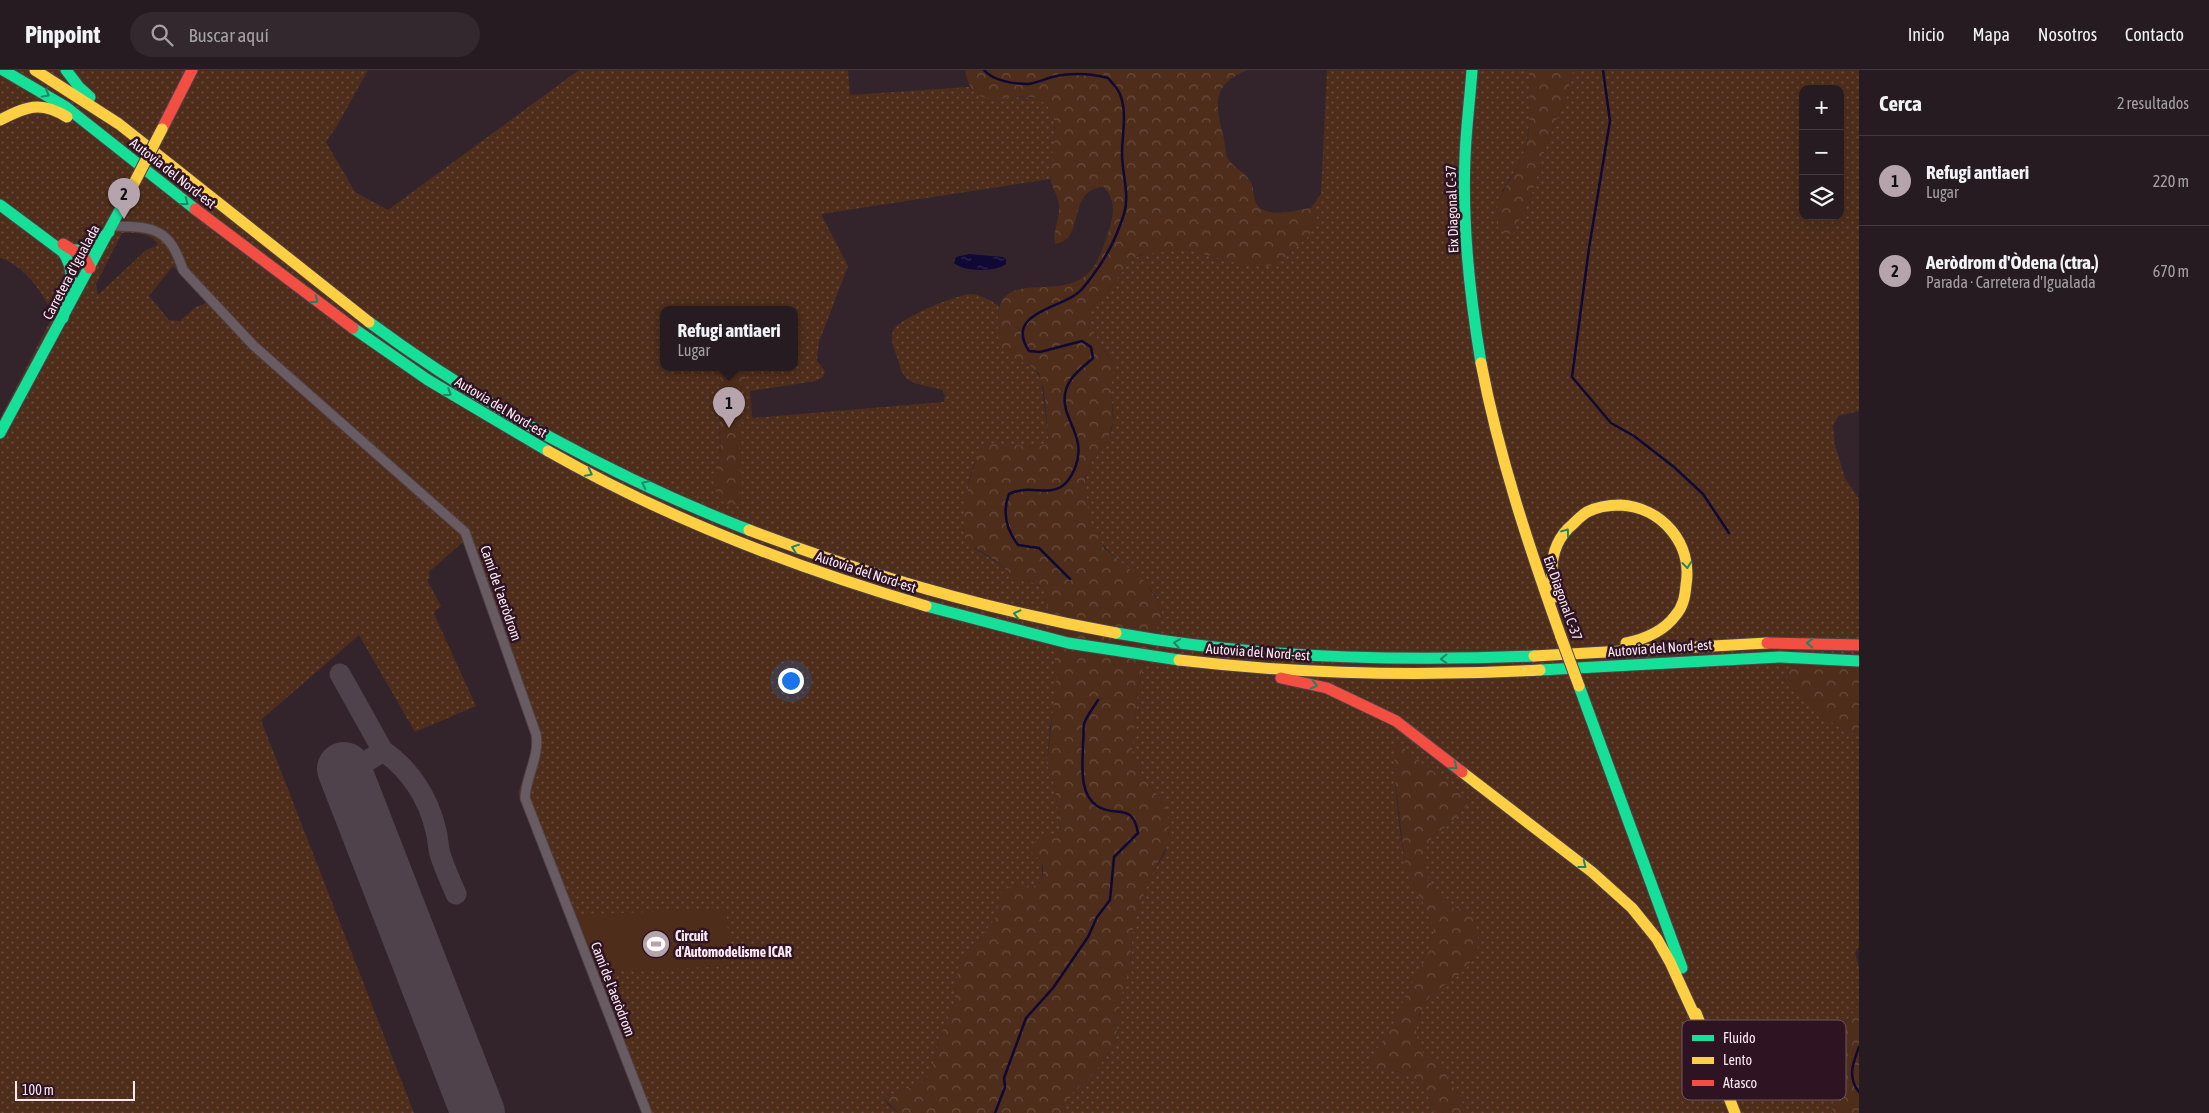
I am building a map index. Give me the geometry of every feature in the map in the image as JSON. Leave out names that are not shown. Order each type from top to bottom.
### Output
[{"type":"main road","name":"Autovia del Nord-est","points":[[3,70],[54,98],[146,172],[343,321],[422,376],[514,433],[641,500],[770,555],[907,601],[1053,640],[1134,654],[1233,667],[1369,674],[1433,675],[1746,658],[1859,660]]},
{"type":"main road","name":"Autovia del Nord-est","points":[[35,70],[115,121],[353,310],[466,387],[538,430],[664,494],[764,536],[871,575],[941,596],[1044,621],[1194,646],[1278,655],[1418,660],[1492,658],[1739,643],[1805,642],[1859,645]]},
{"type":"main road","points":[[66,70],[79,87],[115,121]]},
{"type":"main road","name":"Carretera d'Igualada","points":[[0,433],[111,229],[192,70]]},
{"type":"main road","name":"Eix Diagonal C-37","points":[[1472,70],[1465,159],[1467,246],[1481,361],[1489,404],[1526,540],[1683,970],[1697,1020]]},
{"type":"main road","points":[[0,120],[27,107],[54,109],[146,172]]},
{"type":"main road","points":[[0,196],[12,208],[43,231],[84,257],[90,268]]},
{"type":"main road","points":[[0,205],[63,252],[71,262],[73,280],[63,318]]},
{"type":"main road","points":[[73,250],[87,250],[111,229]]},
{"type":"main road","points":[[71,262],[90,268]]},
{"type":"main road","points":[[1492,658],[1511,652],[1612,645],[1636,641],[1660,630],[1676,614],[1687,590],[1688,564],[1680,539],[1672,528],[1651,513],[1623,505],[1593,510],[1572,524],[1563,535],[1552,558],[1552,582],[1560,617],[1559,633]]},
{"type":"main road","points":[[1233,667],[1327,688],[1396,721],[1592,872],[1632,908],[1657,939],[1670,962],[1697,1020]]},
{"type":"main road","name":"Eix Diagonal C-37","points":[[1730,1100],[1735,1113]]},
{"type":"street","name":"Camí de l'aeròdrom","points":[[111,229],[142,226],[165,236],[178,256],[183,270],[253,345],[465,532],[536,734],[537,749],[525,798],[647,1113]]},
{"type":"green space","points":[[0,70],[368,70],[326,142],[355,192],[388,210],[579,70],[848,70],[850,95],[969,87],[979,94],[991,97],[1041,100],[1049,108],[1055,128],[1050,179],[821,214],[848,266],[819,342],[817,361],[825,371],[823,377],[816,381],[750,391],[752,418],[944,402],[945,395],[942,390],[917,384],[904,375],[892,341],[892,334],[897,326],[916,314],[971,294],[989,300],[999,306],[998,312],[1027,365],[1034,369],[1041,379],[1049,443],[1035,446],[986,444],[973,466],[969,480],[963,531],[975,549],[1001,565],[1010,575],[1045,589],[1057,668],[1057,689],[1050,727],[1047,764],[1054,783],[1061,831],[1052,840],[1045,852],[1042,861],[1042,877],[1039,883],[1036,886],[1028,886],[999,906],[995,919],[977,942],[970,947],[958,968],[954,1005],[939,1038],[931,1074],[920,1084],[884,1098],[888,1105],[898,1113],[644,1113],[518,793],[534,748],[532,732],[464,541],[429,572],[430,577],[427,580],[441,606],[434,614],[476,706],[415,732],[359,635],[261,720],[414,1113],[0,1113],[0,419],[53,315],[32,281],[9,262],[0,258]],"holes":[[[122,233],[147,235],[158,245],[146,250],[98,295],[96,284]],[[173,266],[209,302],[196,307],[180,321],[169,320],[149,296]],[[660,306],[798,306],[798,371],[748,371],[740,393],[740,496],[716,485],[720,457],[719,391],[722,371],[660,371]]]},
{"type":"green space","points":[[965,70],[1247,70],[1227,82],[1219,96],[1218,113],[1227,157],[1251,182],[1255,201],[1262,209],[1280,213],[1311,208],[1317,216],[1309,236],[1277,264],[1267,266],[1237,263],[1188,250],[1142,254],[1131,260],[1102,299],[1089,309],[1089,323],[1103,349],[1114,363],[1114,369],[1111,387],[1113,422],[1108,439],[1090,464],[1085,478],[1089,520],[1104,548],[1143,580],[1162,607],[1162,614],[1139,681],[1132,751],[1146,782],[1163,801],[1169,821],[1168,844],[1149,879],[1133,927],[1130,968],[1121,997],[1116,1036],[1112,1049],[1093,1074],[1073,1092],[1063,1113],[898,1113],[884,1098],[920,1084],[931,1074],[939,1038],[954,1005],[958,968],[970,947],[977,942],[995,919],[1002,891],[1014,885],[1036,886],[1041,881],[1043,872],[1042,862],[1031,852],[1030,846],[1037,840],[1061,830],[1054,783],[1047,764],[1057,675],[1046,595],[1044,590],[1038,585],[1013,577],[999,563],[971,545],[964,535],[964,517],[972,471],[986,444],[1002,443],[1034,446],[1049,443],[1044,391],[1039,373],[1001,347],[998,332],[1000,305],[1007,295],[1017,290],[1071,283],[1089,273],[1100,255],[1113,213],[1111,197],[1104,187],[1092,190],[1084,196],[1071,234],[1065,240],[1055,244],[1059,206],[1050,179],[1055,125],[1050,110],[1040,100],[1029,97],[990,99],[979,96],[971,87]]},
{"type":"green space","points":[[1327,70],[1529,70],[1530,118],[1526,146],[1521,161],[1502,191],[1496,215],[1512,234],[1530,200],[1548,139],[1566,99],[1573,70],[1859,70],[1859,411],[1838,416],[1833,426],[1835,445],[1845,478],[1859,499],[1859,653],[1793,667],[1787,678],[1825,716],[1841,728],[1859,735],[1859,946],[1855,953],[1859,968],[1859,1006],[1846,1021],[1682,1020],[1682,1100],[1833,1100],[1832,1113],[1468,1113],[1445,1072],[1419,1049],[1416,1039],[1416,1024],[1425,1003],[1478,937],[1467,910],[1452,908],[1441,901],[1425,872],[1427,846],[1433,836],[1454,820],[1471,801],[1397,743],[1395,754],[1396,789],[1403,851],[1410,878],[1428,911],[1434,933],[1426,960],[1408,990],[1392,1026],[1367,1065],[1399,1072],[1422,1083],[1436,1113],[1063,1113],[1073,1092],[1093,1074],[1112,1049],[1116,1036],[1121,997],[1131,960],[1133,927],[1149,879],[1165,853],[1169,834],[1166,808],[1163,801],[1146,782],[1132,751],[1139,681],[1162,614],[1159,601],[1151,590],[1115,557],[1094,533],[1086,506],[1085,483],[1088,469],[1112,430],[1111,390],[1114,363],[1092,331],[1088,316],[1089,309],[1102,299],[1131,260],[1148,252],[1188,250],[1237,263],[1277,264],[1309,236],[1317,216],[1311,208],[1321,194]]},
{"type":"green space","points":[[1529,70],[1573,70],[1566,99],[1548,139],[1530,200],[1512,234],[1503,232],[1498,228],[1496,217],[1501,196],[1526,147],[1530,118]]},
{"type":"green space","points":[[721,371],[748,371],[740,393],[740,496],[738,502],[733,506],[720,499],[716,492],[720,457]]},
{"type":"green space","points":[[1859,653],[1859,735],[1843,729],[1826,718],[1802,695],[1785,673],[1788,668]]},
{"type":"green space","points":[[1397,743],[1471,801],[1454,820],[1433,836],[1427,846],[1425,872],[1441,901],[1452,908],[1467,910],[1472,915],[1477,929],[1478,950],[1465,970],[1430,996],[1419,1015],[1416,1031],[1419,1049],[1445,1072],[1468,1113],[1436,1113],[1422,1083],[1399,1072],[1367,1065],[1392,1026],[1410,986],[1427,957],[1434,932],[1430,915],[1409,878],[1405,863],[1395,780],[1394,755]]},
{"type":"green space","name":"Circuit d'Automodelisme ICAR","points":[[726,909],[731,966],[595,972],[573,915]]},
{"type":"green space","points":[[1859,1006],[1859,1113],[1832,1113],[1833,1100],[1846,1100],[1846,1022]]},
{"type":"water","points":[[969,254],[1003,257],[1006,259],[1006,264],[1002,267],[980,270],[965,268],[954,263],[956,257]]},
{"type":"waterway","points":[[984,70],[998,79],[1022,84],[1068,74],[1085,74],[1108,78],[1119,92],[1123,104],[1122,161],[1126,207],[1115,238],[1098,268],[1080,291],[1066,300],[1045,309],[1028,321],[1023,329],[1023,339],[1029,351],[1040,352],[1082,341],[1091,347],[1093,358],[1072,378],[1065,394],[1067,412],[1078,447],[1078,457],[1070,479],[1061,487],[1055,489],[1024,490],[1009,494],[1006,507],[1008,527],[1018,545],[1039,548],[1070,579]]},
{"type":"waterway","points":[[1603,70],[1610,121],[1589,248],[1572,377],[1611,423],[1634,436],[1674,467],[1703,494],[1729,533]]},
{"type":"waterway","points":[[995,1113],[1005,1087],[1004,1078],[1026,1018],[1053,988],[1088,937],[1097,917],[1110,900],[1114,857],[1138,833],[1136,823],[1132,817],[1123,812],[1111,811],[1097,806],[1091,800],[1084,785],[1082,768],[1084,724],[1098,700]]},
{"type":"waterway","points":[[1859,1047],[1852,1070],[1853,1081],[1859,1092]]},
{"type":"taxiway","points":[[340,674],[383,751],[364,763],[348,780]]},
{"type":"taxiway","points":[[383,751],[402,767],[423,796],[433,819],[439,851],[456,894]]},
{"type":"runway","points":[[344,769],[478,1113]]},
{"type":"traffic: fast","points":[[3,70],[66,107],[195,209]]},
{"type":"traffic: fast","points":[[66,70],[79,87],[90,97]]},
{"type":"traffic: fast","points":[[1472,70],[1464,184],[1470,287],[1481,363]]},
{"type":"traffic: fast","points":[[0,433],[129,193]]},
{"type":"traffic: fast","points":[[0,205],[63,252],[68,260],[71,284],[63,318]]},
{"type":"traffic: fast","points":[[73,250],[87,250],[109,232]]},
{"type":"traffic: fast","points":[[369,322],[458,383],[552,438],[650,488],[749,530]]},
{"type":"traffic: fast","points":[[353,328],[428,380],[548,451]]},
{"type":"traffic: fast","points":[[926,606],[1068,643],[1179,660]]},
{"type":"traffic: fast","points":[[1116,633],[1220,648],[1324,656],[1377,658],[1534,656]]},
{"type":"traffic: fast","points":[[1540,670],[1780,657],[1859,661]]},
{"type":"traffic: fast","points":[[1579,686],[1682,968]]},
{"type":"traffic: slow","points":[[35,70],[119,124],[369,322]]},
{"type":"traffic: slow","points":[[0,120],[33,107],[49,108],[67,117]]},
{"type":"traffic: slow","points":[[129,193],[162,129]]},
{"type":"traffic: slow","points":[[1481,363],[1488,398],[1516,502],[1561,637]]},
{"type":"traffic: slow","points":[[548,451],[639,498],[732,539],[829,575],[926,606]]},
{"type":"traffic: slow","points":[[1555,597],[1552,567],[1556,549],[1565,532],[1585,513],[1599,508],[1620,505],[1635,507],[1661,520],[1671,530],[1685,555],[1687,570],[1683,602],[1678,613],[1659,631],[1647,637],[1626,643]]},
{"type":"traffic: slow","points":[[749,530],[839,562],[930,590],[1022,614],[1116,633]]},
{"type":"traffic: slow","points":[[1561,637],[1579,686]]},
{"type":"traffic: slow","points":[[1534,656],[1767,643]]},
{"type":"traffic: slow","points":[[1179,660],[1224,665],[1359,673],[1404,674],[1540,670]]},
{"type":"traffic: slow","points":[[1462,772],[1592,872],[1632,908],[1657,939],[1670,962],[1697,1020]]},
{"type":"traffic: slow","points":[[1696,1013],[1699,1020]]},
{"type":"traffic: slow","points":[[1730,1100],[1735,1113]]},
{"type":"traffic: jam","points":[[162,129],[192,70]]},
{"type":"traffic: jam","points":[[195,209],[353,328]]},
{"type":"traffic: jam","points":[[63,244],[84,257],[90,268]]},
{"type":"traffic: jam","points":[[1767,643],[1859,645]]},
{"type":"traffic: jam","points":[[1281,678],[1327,688],[1396,721],[1462,772]]},
{"type":"place","name":"Aeròdrom d'Òdena (ctra.)","points":[[124,219]]},
{"type":"place","name":"Refugi antiaeri","points":[[729,428]]},
{"type":"place","name":"Circuit d'Automodelisme ICAR","points":[[656,944]]}]
